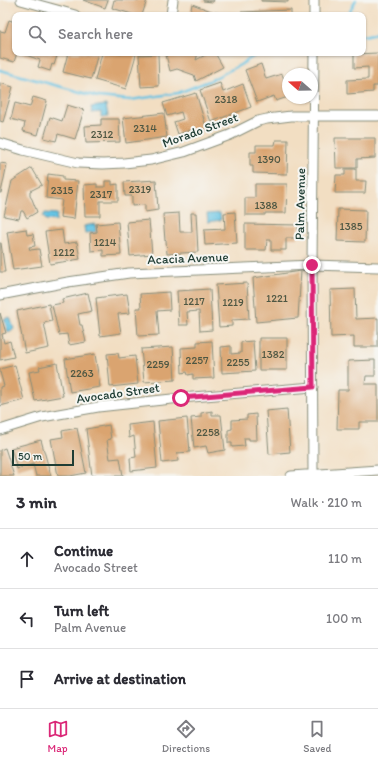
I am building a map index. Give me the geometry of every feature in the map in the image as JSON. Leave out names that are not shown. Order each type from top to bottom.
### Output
[{"type":"street","points":[[21,0],[51,4],[68,12]]},
{"type":"street","points":[[171,12],[173,0]]},
{"type":"street","points":[[314,0],[314,12]]},
{"type":"street","name":"Palm Avenue","points":[[313,475],[312,265],[314,56]]},
{"type":"street","name":"Morado Street","points":[[0,143],[78,163],[124,163],[151,160],[184,152],[230,135],[258,121],[266,119],[292,116],[378,116]]},
{"type":"street","name":"Acacia Avenue","points":[[0,295],[68,282],[129,273],[312,265],[378,267]]},
{"type":"street","name":"Avocado Street","points":[[0,430],[42,417],[98,407],[181,398],[313,387]]},
{"type":"street","points":[[291,476],[378,470]]},
{"type":"water","points":[[106,105],[108,116],[101,117],[101,112],[92,113],[91,107]]},
{"type":"water","points":[[45,213],[57,214],[56,221],[46,220],[43,217]]},
{"type":"water","points":[[220,213],[221,220],[208,222],[207,214]]},
{"type":"water","points":[[95,224],[96,232],[85,233],[84,226]]},
{"type":"water","points":[[10,317],[14,329],[8,332],[4,319]]},
{"type":"building","points":[[83,0],[108,0],[105,8]]},
{"type":"building","points":[[114,0],[147,0],[143,12],[125,12],[112,8]]},
{"type":"building","points":[[203,0],[214,0],[213,2]]},
{"type":"building","points":[[288,0],[288,2],[261,1]]},
{"type":"building","points":[[192,4],[214,12],[191,12]]},
{"type":"building","points":[[291,10],[291,12],[241,12]]},
{"type":"building","points":[[9,20],[12,21],[12,56],[16,56],[14,62],[0,58],[0,31],[5,32]]},
{"type":"building","points":[[378,53],[378,86],[373,86],[373,92],[347,94],[347,80],[368,79],[368,67],[354,68],[354,56],[366,56],[366,54]]},
{"type":"building","points":[[29,56],[57,56],[50,71],[38,67],[40,60]]},
{"type":"building","points":[[67,56],[97,56],[91,79],[63,72]]},
{"type":"building","points":[[101,56],[136,56],[126,89],[95,80]]},
{"type":"building","points":[[139,56],[158,56],[159,86],[141,87]]},
{"type":"building","points":[[166,56],[197,56],[196,60],[203,56],[217,56],[223,67],[196,81],[194,75],[177,69],[170,71]]},
{"type":"building","points":[[261,64],[266,79],[282,74],[282,99],[276,101],[274,96],[257,102],[245,70]]},
{"type":"building","points":[[0,83],[13,87],[3,122],[0,121]]},
{"type":"building","points":[[220,83],[223,92],[243,84],[251,107],[211,122],[200,90]]},
{"type":"building","points":[[196,93],[207,130],[192,135],[191,130],[178,134],[174,122],[183,119],[181,112],[167,116],[163,103]]},
{"type":"building","points":[[33,97],[47,101],[38,135],[23,131],[25,123],[11,119],[15,103],[30,107]]},
{"type":"building","points":[[67,105],[84,110],[75,139],[58,134],[56,141],[44,138],[50,117],[62,121]]},
{"type":"building","points":[[164,113],[167,137],[126,143],[123,118]]},
{"type":"building","points":[[101,119],[119,119],[120,142],[86,143],[85,126],[101,125]]},
{"type":"building","points":[[335,138],[375,138],[375,158],[357,159],[357,168],[336,168]]},
{"type":"building","points":[[276,140],[288,140],[287,174],[253,173],[253,166],[250,166],[250,152],[256,152],[256,145],[275,145]]},
{"type":"building","points":[[0,163],[7,164],[1,193],[0,193]]},
{"type":"building","points":[[32,168],[42,185],[30,191],[30,196],[37,212],[27,218],[23,211],[21,211],[19,219],[4,216],[12,181]]},
{"type":"building","points":[[345,169],[356,169],[356,181],[366,181],[365,193],[335,193],[336,175],[345,175]]},
{"type":"building","points":[[48,174],[63,176],[63,180],[78,181],[74,219],[60,217],[62,200],[46,198]]},
{"type":"building","points":[[156,180],[158,210],[145,212],[145,205],[132,206],[132,196],[125,196],[124,182]]},
{"type":"building","points":[[105,181],[112,181],[112,185],[118,184],[118,201],[100,201],[100,216],[85,216],[84,185],[97,184],[97,187],[105,187]]},
{"type":"building","points":[[255,184],[287,184],[286,213],[245,215],[245,198],[255,198]]},
{"type":"building","points":[[338,209],[366,210],[365,242],[337,241]]},
{"type":"building","points":[[235,212],[237,243],[205,245],[204,230],[225,229],[224,213]]},
{"type":"building","points":[[179,213],[180,232],[192,232],[191,213],[196,213],[198,252],[167,254],[163,214]]},
{"type":"building","points":[[149,220],[152,254],[130,256],[127,222]]},
{"type":"building","points":[[118,222],[121,255],[103,256],[103,250],[91,251],[90,233],[97,232],[96,224]]},
{"type":"building","points":[[245,224],[298,225],[297,238],[286,238],[286,250],[271,250],[271,240],[267,240],[266,250],[245,250]]},
{"type":"building","points":[[26,229],[27,235],[33,234],[35,246],[29,247],[30,250],[39,249],[42,266],[13,270],[7,232]]},
{"type":"building","points":[[62,230],[64,244],[77,242],[80,259],[50,264],[45,232]]},
{"type":"building","points":[[1,243],[5,272],[0,272]]},
{"type":"building","points":[[301,271],[298,318],[256,322],[253,278]]},
{"type":"building","points":[[247,283],[249,319],[232,320],[232,326],[219,327],[216,285]]},
{"type":"building","points":[[210,289],[212,330],[200,331],[199,311],[187,312],[188,325],[179,325],[177,291]]},
{"type":"building","points":[[355,289],[356,319],[378,318],[378,347],[354,347],[354,336],[331,337],[330,290]]},
{"type":"building","points":[[169,292],[170,310],[157,311],[159,335],[138,336],[136,308],[141,308],[140,294]]},
{"type":"building","points":[[88,293],[92,311],[78,314],[86,342],[69,345],[67,334],[59,335],[52,305],[63,303],[62,299]]},
{"type":"building","points":[[127,294],[130,313],[118,314],[121,333],[100,336],[96,298]]},
{"type":"building","points":[[49,304],[52,321],[44,323],[49,348],[25,353],[17,311]]},
{"type":"building","points":[[0,313],[6,333],[2,334],[4,343],[10,341],[14,357],[0,360]]},
{"type":"building","points":[[259,338],[287,338],[287,370],[259,370]]},
{"type":"building","points":[[212,341],[214,378],[193,379],[193,374],[188,375],[187,372],[182,373],[181,348],[197,347],[197,342]]},
{"type":"building","points":[[253,341],[255,371],[222,373],[221,347],[231,346],[231,354],[241,353],[241,342]]},
{"type":"building","points":[[173,347],[175,380],[144,382],[141,349]]},
{"type":"building","points":[[118,353],[119,358],[135,356],[138,384],[110,387],[107,354]]},
{"type":"building","points":[[95,354],[100,387],[70,392],[65,359]]},
{"type":"building","points":[[375,360],[375,376],[366,376],[365,384],[378,384],[378,422],[359,422],[359,429],[337,429],[338,390],[348,390],[348,361]]},
{"type":"building","points":[[57,363],[63,396],[35,401],[29,372],[40,370],[39,367]]},
{"type":"building","points":[[15,365],[24,400],[0,406],[0,387],[4,386],[0,369]]},
{"type":"building","points":[[287,409],[290,452],[269,454],[266,411]]},
{"type":"building","points":[[212,411],[212,415],[221,415],[225,450],[208,453],[206,446],[194,448],[191,418],[201,417],[201,413]]},
{"type":"building","points":[[256,414],[257,440],[249,440],[249,438],[244,438],[245,446],[232,447],[232,443],[228,443],[228,430],[232,429],[232,420],[247,419],[247,415]]},
{"type":"building","points":[[187,418],[190,452],[177,453],[178,461],[162,463],[158,421]]},
{"type":"building","points":[[153,422],[157,468],[131,471],[130,458],[136,457],[134,436],[129,438],[128,425]]},
{"type":"building","points":[[109,425],[111,439],[107,440],[110,459],[120,458],[123,476],[92,476],[86,429]]},
{"type":"building","points":[[77,428],[86,473],[70,476],[58,476],[51,439],[63,437],[62,431]]},
{"type":"building","points":[[41,440],[51,476],[36,476],[33,464],[17,469],[11,448]]},
{"type":"building","points":[[5,448],[14,476],[0,476],[0,450]]},
{"type":"waterway","points":[[350,12],[356,0]]},
{"type":"waterway","points":[[366,35],[378,32]]},
{"type":"waterway","points":[[0,70],[98,97],[130,100],[178,93],[209,81],[254,56]]},
{"type":"route","points":[[181,398],[313,387],[312,265]]}]
